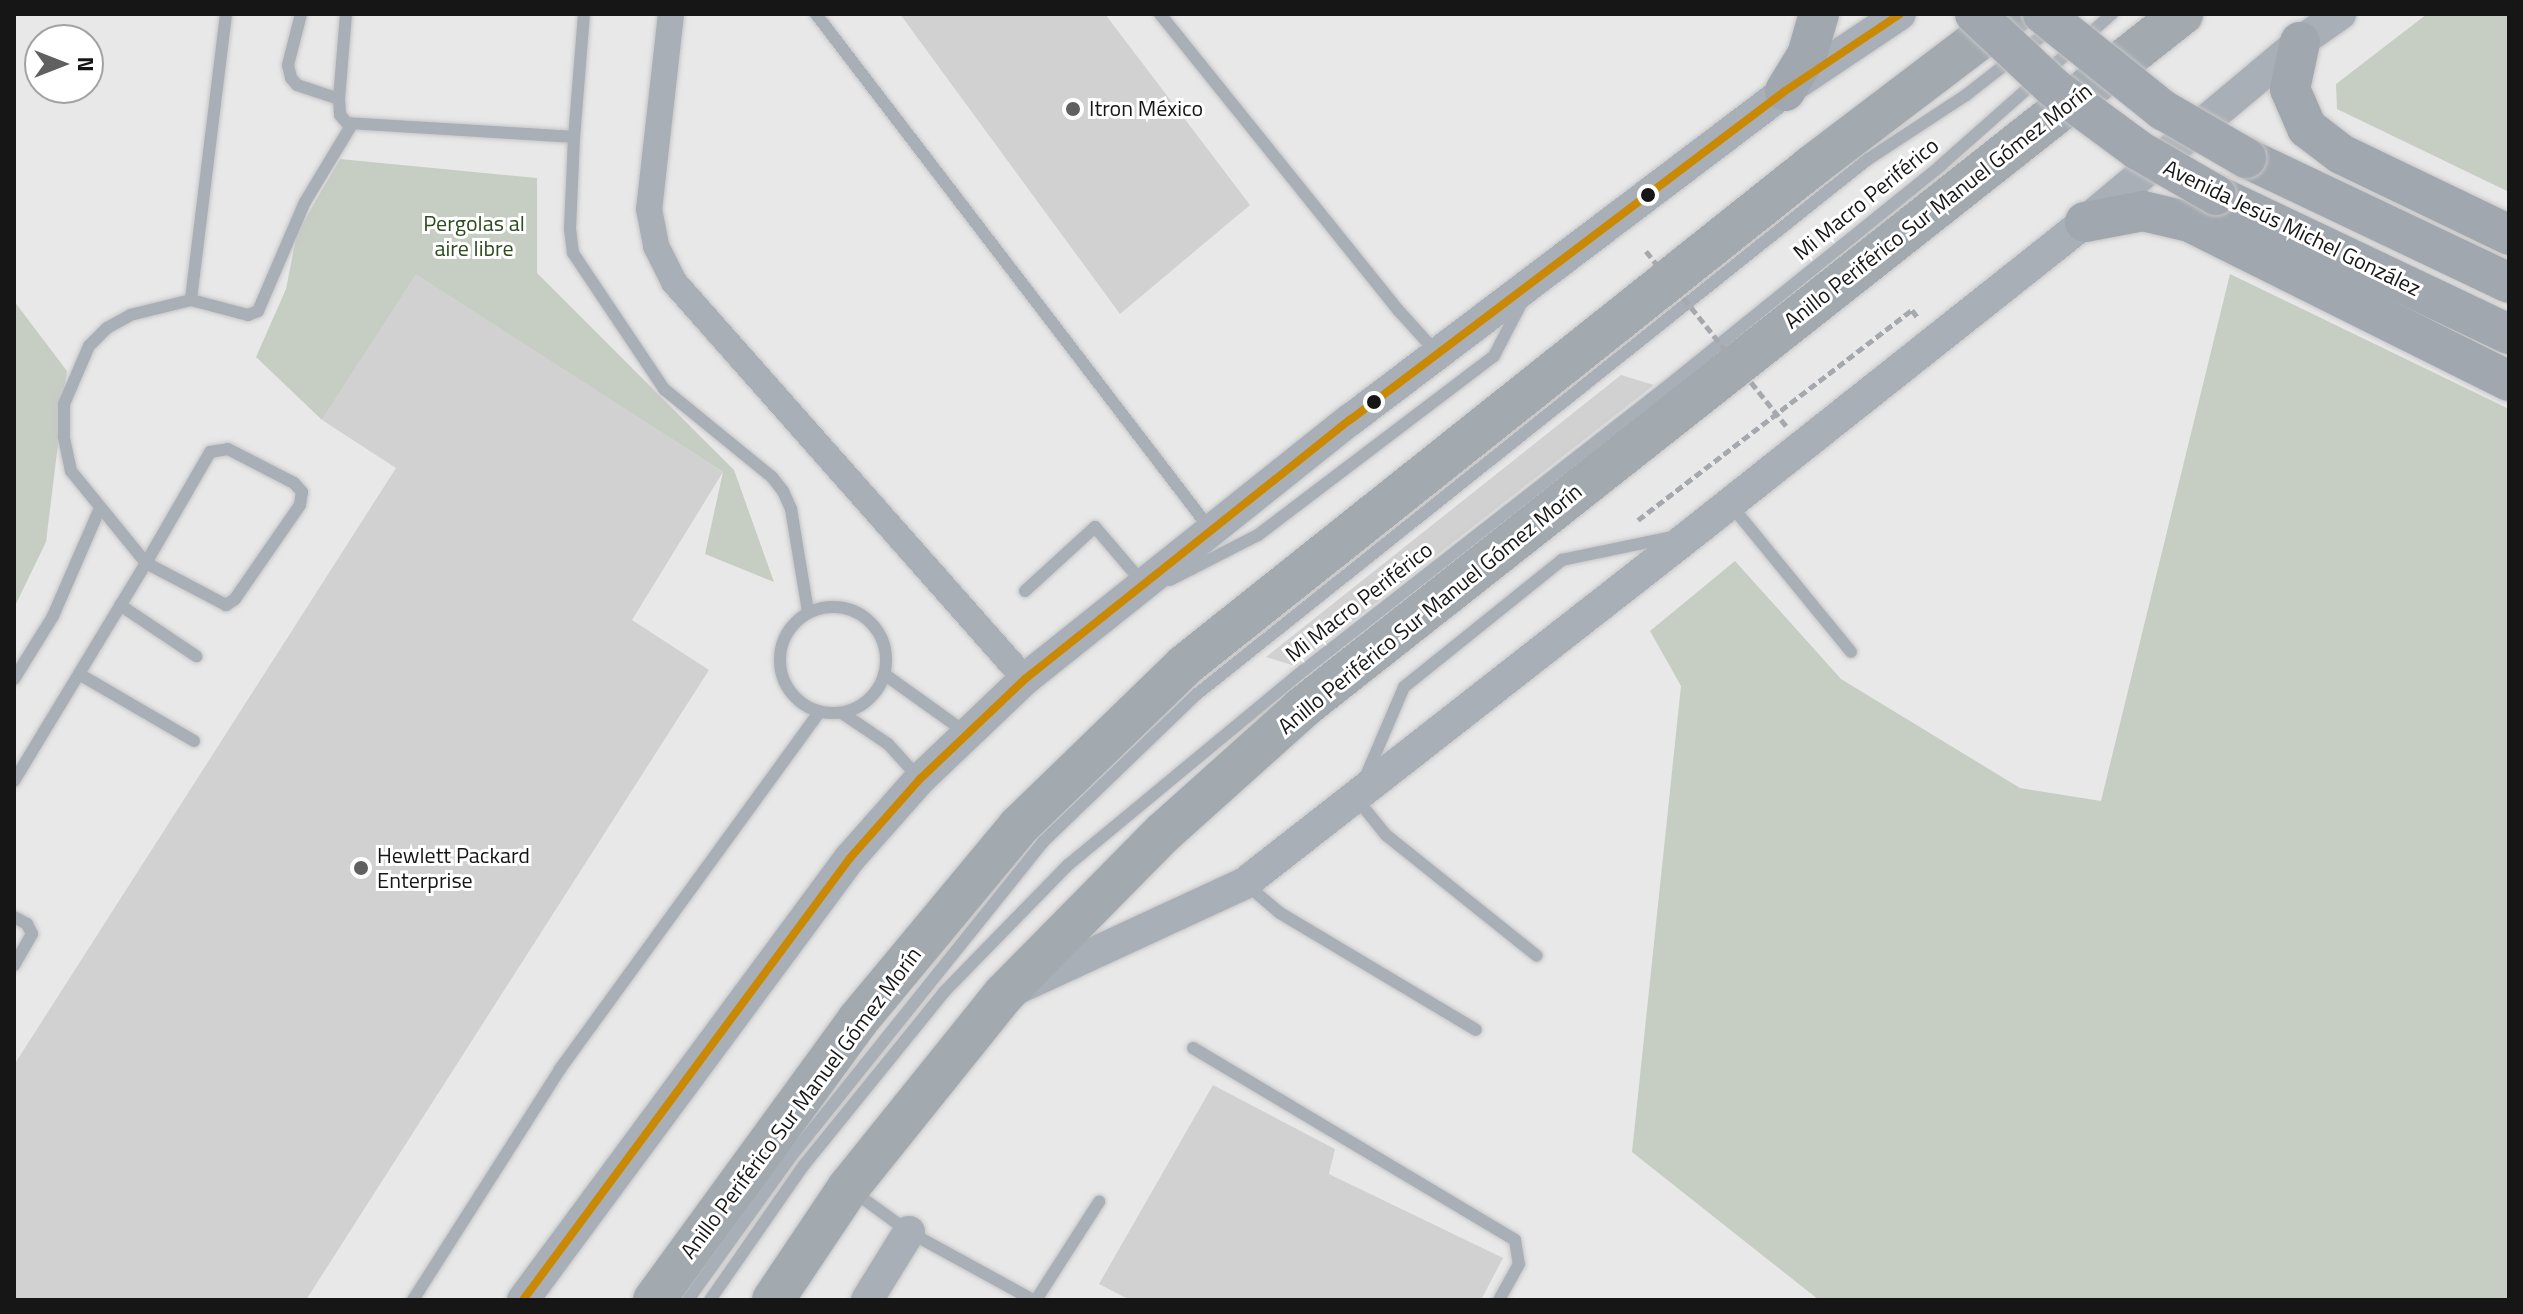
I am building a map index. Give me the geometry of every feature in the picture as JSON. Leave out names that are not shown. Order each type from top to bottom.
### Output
[{"type":"highway","name":"Anillo Periférico Sur Manuel Gómez Morín","points":[[654,1300],[858,1020],[1018,827],[1185,665],[1799,176],[2012,14]]},
{"type":"highway","name":"Anillo Periférico Sur Manuel Gómez Morín","points":[[773,1300],[848,1188],[1004,994],[1164,832],[1302,708],[2182,14]]},
{"type":"main road","points":[[1785,91],[1807,55],[1819,14]]},
{"type":"main road","name":"Avenida Jesús Michel González","points":[[1975,14],[2054,88],[2138,150],[2216,195],[2509,334]]},
{"type":"main road","name":"Avenida Jesús Michel González","points":[[2043,14],[2163,110],[2246,158],[2509,283]]},
{"type":"main road","points":[[2300,42],[2290,89],[2307,128],[2341,154],[2509,235]]},
{"type":"main road","points":[[2085,222],[2143,211],[2190,222],[2509,381]]},
{"type":"street","points":[[671,14],[649,209],[656,246],[674,282],[1025,679]]},
{"type":"street","points":[[523,1300],[850,858],[920,779],[1025,679],[1531,283],[1785,91],[1900,14]]},
{"type":"street","points":[[1004,994],[1245,883],[1356,800],[1730,504],[2085,222],[2300,42],[2340,14]]},
{"type":"street","points":[[867,1300],[909,1232]]},
{"type":"lane","points":[[191,300],[226,14]]},
{"type":"lane","points":[[301,14],[288,65],[291,78],[297,85],[339,99]]},
{"type":"lane","points":[[346,14],[339,99],[343,120],[352,124],[574,137]]},
{"type":"lane","points":[[584,14],[570,229],[577,263],[664,389],[772,477],[783,491],[791,509],[808,612]]},
{"type":"lane","points":[[816,14],[1212,531]]},
{"type":"lane","points":[[1160,14],[1399,311],[1438,354]]},
{"type":"lane","name":"Mi Macro Periférico","points":[[688,1300],[793,1154],[1043,842],[1197,694],[1867,160],[1966,95],[2070,14]]},
{"type":"lane","name":"Mi Macro Periférico","points":[[710,1300],[804,1165],[924,1016],[1068,865],[1304,670],[1664,389],[1928,176],[2112,14]]},
{"type":"lane","points":[[14,781],[146,563],[206,456],[214,449],[228,449],[294,483],[302,492],[300,505],[230,604],[223,604],[146,563],[71,471],[66,454],[64,404],[89,346],[107,328],[130,315],[191,300],[248,315],[258,311],[305,202],[352,124]]},
{"type":"lane","points":[[1114,609],[1258,535],[1494,356],[1531,283]]},
{"type":"lane","points":[[1730,504],[1851,652]]},
{"type":"lane","points":[[14,679],[53,616],[100,508]]},
{"type":"lane","points":[[1025,591],[1095,527],[1144,584]]},
{"type":"lane","points":[[1537,956],[1386,835],[1356,800],[1404,687],[1562,560],[1694,532]]},
{"type":"lane","points":[[120,605],[196,656]]},
{"type":"lane","points":[[832,606],[853,610],[870,621],[885,647],[884,674],[870,698],[842,713],[819,712],[807,707],[788,689],[779,665],[781,646],[789,628],[808,612],[832,606]]},
{"type":"lane","points":[[79,674],[194,741]]},
{"type":"lane","points":[[884,674],[967,734]]},
{"type":"lane","points":[[413,1300],[560,1069],[819,712]]},
{"type":"lane","points":[[842,713],[888,744],[920,779]]},
{"type":"lane","points":[[1245,883],[1280,913],[1476,1030]]},
{"type":"lane","points":[[14,917],[27,924],[32,934],[14,965]]},
{"type":"lane","points":[[1193,1048],[1515,1240],[1519,1264],[1499,1300]]},
{"type":"lane","points":[[848,1188],[909,1232],[1034,1300],[1099,1202]]},
{"type":"path","points":[[1646,251],[1787,427],[1799,417]]},
{"type":"path","points":[[1595,553],[1912,310],[1922,323]]},
{"type":"green space","points":[[2427,14],[2509,14],[2509,192],[2337,109],[2336,84]]},
{"type":"green space","name":"Pergolas al aire libre","points":[[340,159],[537,178],[537,273],[734,470],[774,582],[705,554],[723,472],[416,275],[322,420],[256,357],[286,289],[297,233]]},
{"type":"green space","points":[[2230,274],[2509,409],[2509,1300],[1819,1300],[1632,1152],[1681,686],[1650,631],[1735,561],[1841,679],[2020,788],[2101,801]]},
{"type":"green space","points":[[14,301],[67,371],[46,542],[14,608]]},
{"type":"building","name":"Itron México","points":[[900,14],[1105,14],[1250,205],[1120,314]]},
{"type":"building","name":"Hewlett Packard Enterprise","points":[[416,274],[723,472],[632,620],[709,670],[306,1300],[14,1300],[14,1065],[396,468],[322,420]]},
{"type":"building","points":[[1621,375],[1654,385],[1295,666],[1266,657]]},
{"type":"building","points":[[1213,1085],[1335,1149],[1329,1174],[1503,1258],[1481,1300],[1130,1300],[1099,1284]]},
{"type":"transit line","points":[[523,1300],[850,858],[920,779],[1025,679],[1350,420],[1785,91],[1900,14]]},
{"type":"place","name":"Itron México","points":[[1073,109]]},
{"type":"place","name":"Hewlett Packard Enterprise","points":[[361,868]]}]
